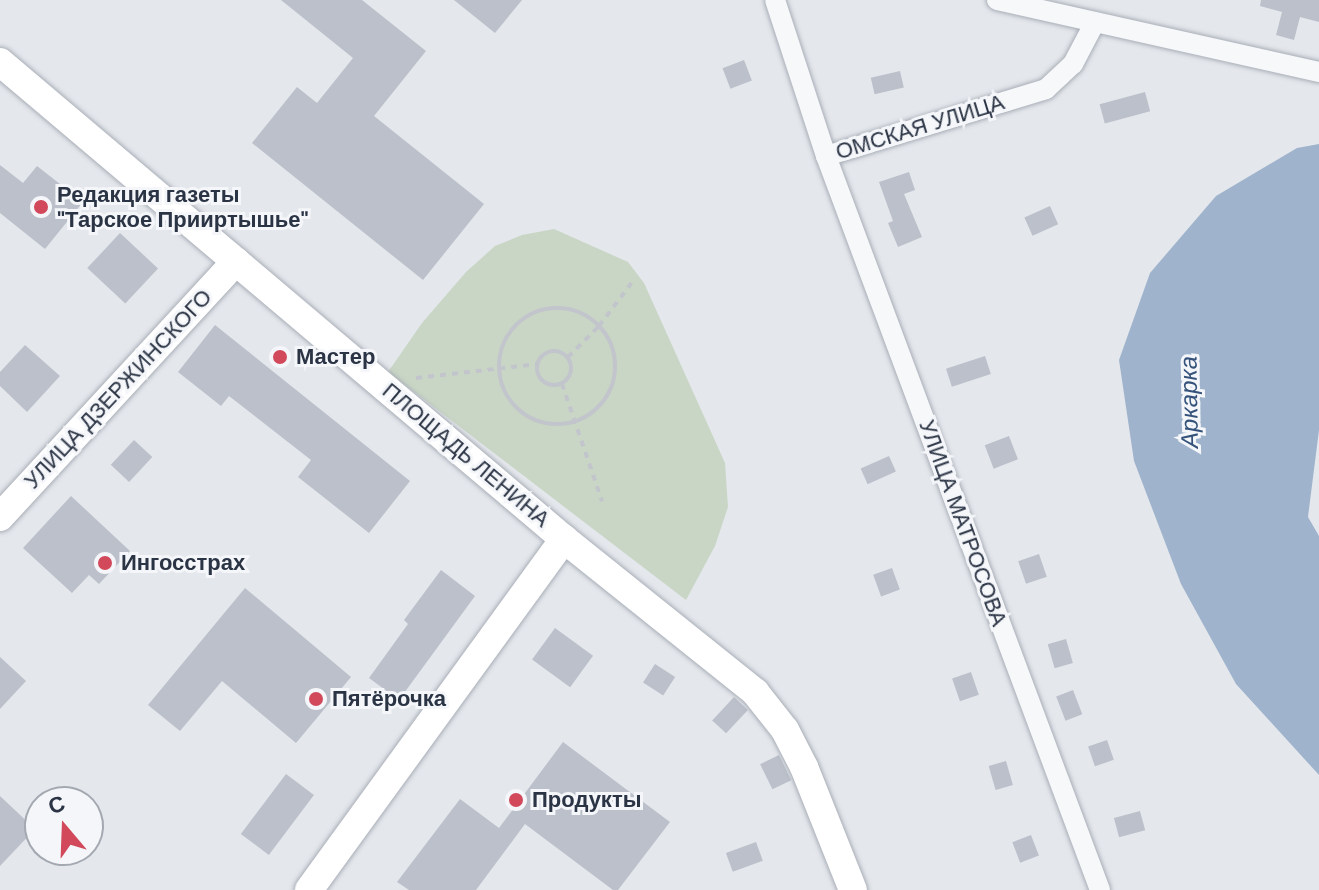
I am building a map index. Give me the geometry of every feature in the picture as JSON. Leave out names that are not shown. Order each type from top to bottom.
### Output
[{"type":"street","name":"ОМСКАЯ УЛИЦА","points":[[775,0],[826,156],[1046,89],[1073,64],[1094,24]]},
{"type":"street","points":[[997,0],[1319,72]]},
{"type":"street","name":"ПЛОЩАДЬ ЛЕНИНА","points":[[0,62],[564,539],[755,692],[785,730],[804,767],[853,890]]},
{"type":"street","name":"УЛИЦА МАТРОСОВА","points":[[826,156],[1100,890]]},
{"type":"street","name":"УЛИЦА ДЗЕРЖИНСКОГО","points":[[0,517],[236,261]]},
{"type":"street","points":[[309,890],[564,539]]},
{"type":"path","points":[[568,357],[599,326],[633,281]]},
{"type":"path","points":[[564,308],[577,311],[599,326],[613,351],[614,379],[601,404],[574,422],[550,423],[524,414],[506,393],[499,369],[505,339],[513,328],[536,312],[564,308]]},
{"type":"path","points":[[416,378],[538,364],[547,352],[562,352],[568,357],[571,372],[562,384],[554,385],[541,379],[538,364]]},
{"type":"path","points":[[562,384],[602,501]]},
{"type":"green space","points":[[554,229],[628,262],[644,283],[725,463],[728,507],[715,546],[686,600],[388,372],[422,323],[466,272],[495,246],[522,235]]},
{"type":"water","name":"Аркарка","points":[[1319,144],[1319,430],[1308,517],[1319,536],[1319,775],[1236,684],[1181,584],[1134,461],[1119,360],[1150,273],[1216,196],[1297,148]]},
{"type":"building","points":[[281,0],[362,0],[426,51],[374,116],[484,204],[423,280],[252,143],[297,87],[317,103],[353,58]]},
{"type":"building","points":[[454,0],[522,0],[495,33]]},
{"type":"building","points":[[1261,0],[1319,0],[1319,22],[1300,17],[1294,40],[1276,35],[1282,12],[1260,6]]},
{"type":"building","points":[[744,60],[752,81],[730,89],[723,68]]},
{"type":"building","points":[[900,71],[904,88],[875,94],[871,78]]},
{"type":"building","points":[[1145,92],[1150,111],[1105,123],[1100,104]]},
{"type":"building","name":"Редакция газеты \"Тарское Прииртышье\"","points":[[0,165],[23,183],[37,166],[83,202],[45,249],[0,213]]},
{"type":"building","points":[[909,172],[915,190],[904,194],[922,237],[898,247],[888,223],[893,221],[879,182]]},
{"type":"building","points":[[1050,206],[1058,224],[1033,236],[1024,217]]},
{"type":"building","points":[[120,233],[158,268],[125,304],[87,268]]},
{"type":"building","points":[[215,325],[410,481],[369,533],[298,477],[311,460],[229,396],[221,406],[178,372]]},
{"type":"building","points":[[25,345],[60,376],[27,412],[0,386],[0,372]]},
{"type":"building","points":[[985,356],[991,374],[952,387],[946,369]]},
{"type":"building","points":[[1009,436],[1018,459],[994,469],[985,445]]},
{"type":"building","points":[[134,440],[152,457],[129,482],[111,465]]},
{"type":"building","points":[[889,456],[896,472],[868,484],[861,469]]},
{"type":"building","points":[[71,496],[130,551],[99,584],[89,575],[72,593],[23,548]]},
{"type":"building","points":[[1039,554],[1047,577],[1026,584],[1018,561]]},
{"type":"building","points":[[892,568],[900,590],[881,596],[873,575]]},
{"type":"building","points":[[441,570],[475,596],[399,700],[369,678],[408,624],[404,620]]},
{"type":"building","points":[[245,588],[351,677],[296,743],[222,681],[180,731],[148,705]]},
{"type":"building","points":[[555,628],[593,656],[570,687],[532,660]]},
{"type":"building","points":[[1066,639],[1073,663],[1055,668],[1048,644]]},
{"type":"building","points":[[0,657],[26,681],[0,709]]},
{"type":"building","points":[[655,664],[675,677],[663,696],[643,682]]},
{"type":"building","points":[[971,672],[979,695],[960,701],[952,679]]},
{"type":"building","points":[[1073,690],[1082,714],[1066,721],[1056,696]]},
{"type":"building","points":[[734,697],[748,710],[726,733],[712,720]]},
{"type":"building","points":[[1107,740],[1114,760],[1095,766],[1088,747]]},
{"type":"building","points":[[563,742],[670,822],[618,890],[613,890],[525,824],[476,890],[409,890],[397,882],[460,799],[499,828]]},
{"type":"building","points":[[779,755],[791,780],[772,789],[760,764]]},
{"type":"building","points":[[1006,761],[1013,785],[996,790],[989,766]]},
{"type":"building","points":[[286,774],[314,795],[269,855],[241,834]]},
{"type":"building","points":[[0,796],[24,819],[24,841],[0,866]]},
{"type":"building","points":[[1140,811],[1145,830],[1119,837],[1114,818]]},
{"type":"building","points":[[1031,835],[1039,856],[1020,863],[1012,842]]},
{"type":"building","points":[[756,842],[763,861],[733,872],[726,853]]},
{"type":"place","name":"Редакция газеты \"Тарское Прииртышье\"","points":[[41,207]]},
{"type":"place","name":"Мастер","points":[[280,357]]},
{"type":"place","name":"Ингосстрах","points":[[105,563]]},
{"type":"place","name":"Пятёрочка","points":[[316,699]]},
{"type":"place","name":"Продукты","points":[[516,800]]}]
